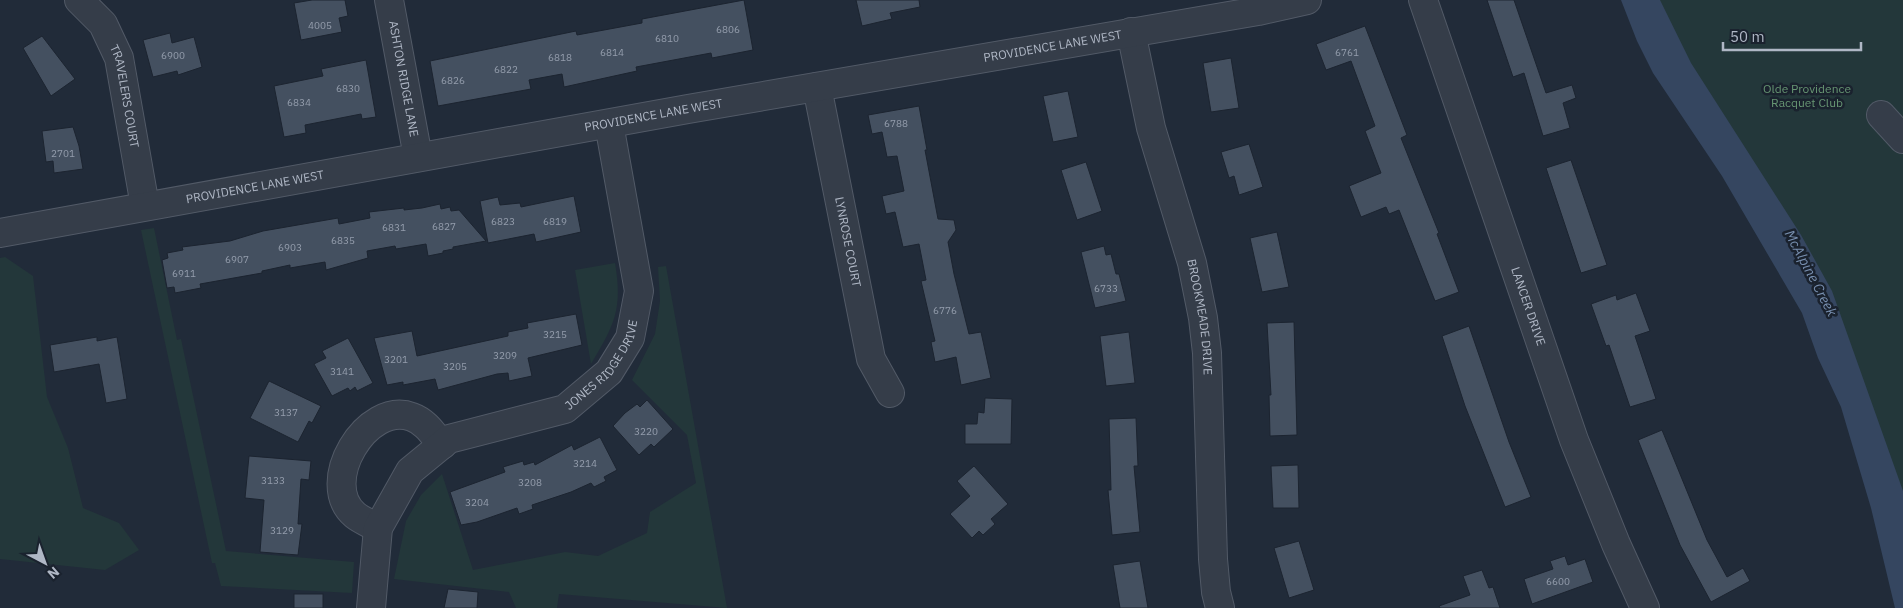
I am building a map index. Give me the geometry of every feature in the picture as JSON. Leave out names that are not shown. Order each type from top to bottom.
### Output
[{"type":"street","name":"TRAVELERS COURT","points":[[79,0],[103,24],[116,51],[145,206]]},
{"type":"street","name":"ASHTON RIDGE LANE","points":[[389,0],[418,157]]},
{"type":"street","name":"PROVIDENCE LANE WEST","points":[[0,232],[418,157],[1258,11],[1307,0]]},
{"type":"street","name":"LANCER DRIVE","points":[[1423,0],[1574,440],[1616,544],[1645,608]]},
{"type":"street","name":"BROOKMEADE DRIVE","points":[[1131,32],[1151,128],[1192,264],[1203,318],[1207,353],[1212,559],[1220,608]]},
{"type":"street","name":"LYNROSE COURT","points":[[817,87],[871,359],[890,393]]},
{"type":"street","points":[[1881,115],[1903,139]]},
{"type":"street","name":"JONES RIDGE DRIVE","points":[[370,608],[378,528],[410,471],[449,439],[565,409],[609,372],[630,338],[639,291],[609,124]]},
{"type":"street","points":[[378,528],[354,514],[344,499],[340,482],[347,458],[359,437],[375,423],[392,416],[410,416],[426,424],[442,445]]},
{"type":"green space","name":"Olde Providence Racquet Club","points":[[1655,0],[1903,0],[1903,595],[1810,290]]},
{"type":"green space","points":[[154,228],[177,340],[181,339],[226,551],[354,562],[352,593],[221,586],[215,563],[212,563],[141,230]]},
{"type":"green space","points":[[5,257],[33,276],[47,397],[68,448],[83,508],[119,523],[139,550],[105,570],[0,559],[0,258]]},
{"type":"green space","points":[[615,263],[618,293],[615,316],[606,338],[591,364],[575,270]]},
{"type":"green space","points":[[666,266],[727,608],[559,594],[557,608],[516,608],[509,592],[394,579],[406,521],[421,495],[442,474],[473,570],[565,552],[598,556],[647,533],[650,512],[696,483],[687,435],[632,380],[655,334],[660,301],[658,267]]},
{"type":"water","name":"McAlpine Creek","points":[[1621,0],[1660,0],[1691,63],[1801,235],[1832,291],[1903,491],[1903,608],[1895,608],[1871,508],[1841,407],[1818,358],[1802,313],[1722,176],[1653,73],[1637,41]]},
{"type":"building","points":[[312,0],[345,0],[348,16],[339,18],[342,32],[301,40],[294,3]]},
{"type":"building","points":[[744,0],[753,50],[712,58],[711,53],[636,67],[637,71],[564,87],[562,74],[529,80],[531,89],[438,106],[430,61],[576,31],[577,35],[642,23],[642,19]]},
{"type":"building","points":[[856,0],[919,0],[920,7],[890,13],[892,19],[862,26]]},
{"type":"building","points":[[1487,0],[1514,0],[1546,93],[1572,85],[1576,98],[1563,103],[1570,128],[1543,136],[1524,73],[1513,77]]},
{"type":"building","points":[[1365,26],[1407,135],[1401,138],[1439,233],[1437,234],[1459,292],[1435,301],[1399,210],[1389,214],[1386,207],[1361,217],[1349,186],[1381,173],[1365,131],[1375,126],[1351,61],[1326,70],[1316,44]]},
{"type":"building","points":[[170,33],[172,43],[194,37],[202,67],[178,75],[177,71],[153,77],[143,40]]},
{"type":"building","points":[[42,36],[75,79],[51,96],[23,48]]},
{"type":"building","points":[[1231,58],[1239,108],[1211,112],[1203,63]]},
{"type":"building","points":[[366,60],[376,117],[362,119],[361,114],[305,125],[306,133],[284,137],[274,86],[323,76],[321,69]]},
{"type":"building","points":[[1068,91],[1078,137],[1053,142],[1043,96]]},
{"type":"building","points":[[919,106],[938,219],[954,220],[956,230],[948,242],[954,274],[969,334],[981,332],[991,378],[961,385],[956,357],[935,362],[931,342],[935,341],[921,281],[926,280],[919,244],[903,247],[895,212],[886,214],[882,196],[904,191],[897,156],[887,157],[882,132],[872,134],[868,115]]},
{"type":"building","points":[[73,127],[83,169],[54,173],[53,161],[46,162],[42,131]]},
{"type":"building","points":[[1249,144],[1263,187],[1239,195],[1234,176],[1229,178],[1221,152]]},
{"type":"building","points":[[1571,160],[1607,265],[1581,273],[1546,168]]},
{"type":"building","points":[[1086,162],[1102,211],[1077,220],[1061,170]]},
{"type":"building","points":[[574,196],[581,232],[536,242],[534,234],[488,243],[480,201],[498,197],[500,205],[520,203],[521,207]]},
{"type":"building","points":[[440,204],[441,209],[450,207],[451,211],[459,210],[486,241],[453,247],[453,249],[443,251],[443,253],[428,256],[426,244],[396,249],[395,246],[367,251],[368,258],[326,270],[325,262],[290,268],[290,265],[262,271],[262,273],[200,284],[201,288],[175,293],[174,287],[167,288],[162,260],[168,258],[167,253],[183,250],[182,247],[230,241],[263,231],[338,218],[339,224],[370,218],[369,212],[422,208]]},
{"type":"building","points":[[1277,232],[1289,287],[1262,292],[1250,238]]},
{"type":"building","points":[[1104,246],[1106,255],[1111,254],[1116,274],[1119,274],[1126,301],[1095,308],[1081,252]]},
{"type":"building","points":[[1636,293],[1650,331],[1635,336],[1656,399],[1630,407],[1609,345],[1606,346],[1591,304],[1616,295],[1617,300]]},
{"type":"building","points":[[576,314],[582,345],[528,358],[532,376],[509,381],[508,373],[497,374],[438,390],[435,379],[403,385],[403,382],[387,385],[374,338],[412,331],[417,356],[508,336],[508,332],[528,328],[527,323]]},
{"type":"building","points":[[1294,322],[1297,435],[1270,436],[1269,395],[1271,395],[1267,323]]},
{"type":"building","points":[[1469,326],[1509,442],[1531,497],[1505,507],[1465,406],[1442,336]]},
{"type":"building","points":[[1129,332],[1135,383],[1106,386],[1100,336]]},
{"type":"building","points":[[97,337],[97,341],[117,337],[127,399],[106,403],[99,364],[54,372],[50,345]]},
{"type":"building","points":[[348,338],[373,383],[357,391],[355,387],[350,391],[348,388],[332,396],[314,364],[326,358],[322,351]]},
{"type":"building","points":[[269,381],[321,406],[312,423],[309,421],[298,442],[250,418]]},
{"type":"building","points":[[985,398],[1012,399],[1011,444],[965,444],[965,424],[977,424],[978,412],[984,413]]},
{"type":"building","points":[[647,400],[673,429],[654,447],[651,444],[639,455],[613,426],[625,413],[637,404],[640,407]]},
{"type":"building","points":[[1136,418],[1138,466],[1134,466],[1140,532],[1112,535],[1108,490],[1111,490],[1109,419]]},
{"type":"building","points":[[1662,430],[1707,540],[1727,577],[1743,568],[1750,581],[1711,602],[1680,545],[1638,440]]},
{"type":"building","points":[[600,437],[617,470],[604,477],[606,481],[594,487],[591,483],[532,505],[533,509],[519,514],[517,508],[477,522],[461,525],[450,492],[505,472],[503,467],[523,461],[524,465],[534,462],[535,465],[572,445],[574,450]]},
{"type":"building","points":[[249,456],[311,461],[309,480],[301,479],[298,524],[302,524],[298,555],[260,552],[264,500],[245,498]]},
{"type":"building","points":[[1298,465],[1299,508],[1273,508],[1271,466]]},
{"type":"building","points":[[974,466],[1008,504],[991,519],[995,524],[983,535],[979,531],[972,538],[950,514],[970,496],[957,481]]},
{"type":"building","points":[[1299,541],[1314,590],[1289,598],[1274,548]]},
{"type":"building","points":[[1565,556],[1568,565],[1585,559],[1593,582],[1532,604],[1524,579],[1553,569],[1550,561]]},
{"type":"building","points":[[1140,561],[1148,608],[1120,608],[1113,565]]},
{"type":"building","points":[[1482,570],[1489,588],[1493,587],[1500,608],[1440,608],[1439,606],[1470,595],[1463,576]]},
{"type":"building","points":[[448,589],[478,592],[477,608],[444,608]]},
{"type":"building","points":[[294,594],[323,594],[323,608],[294,608]]}]
